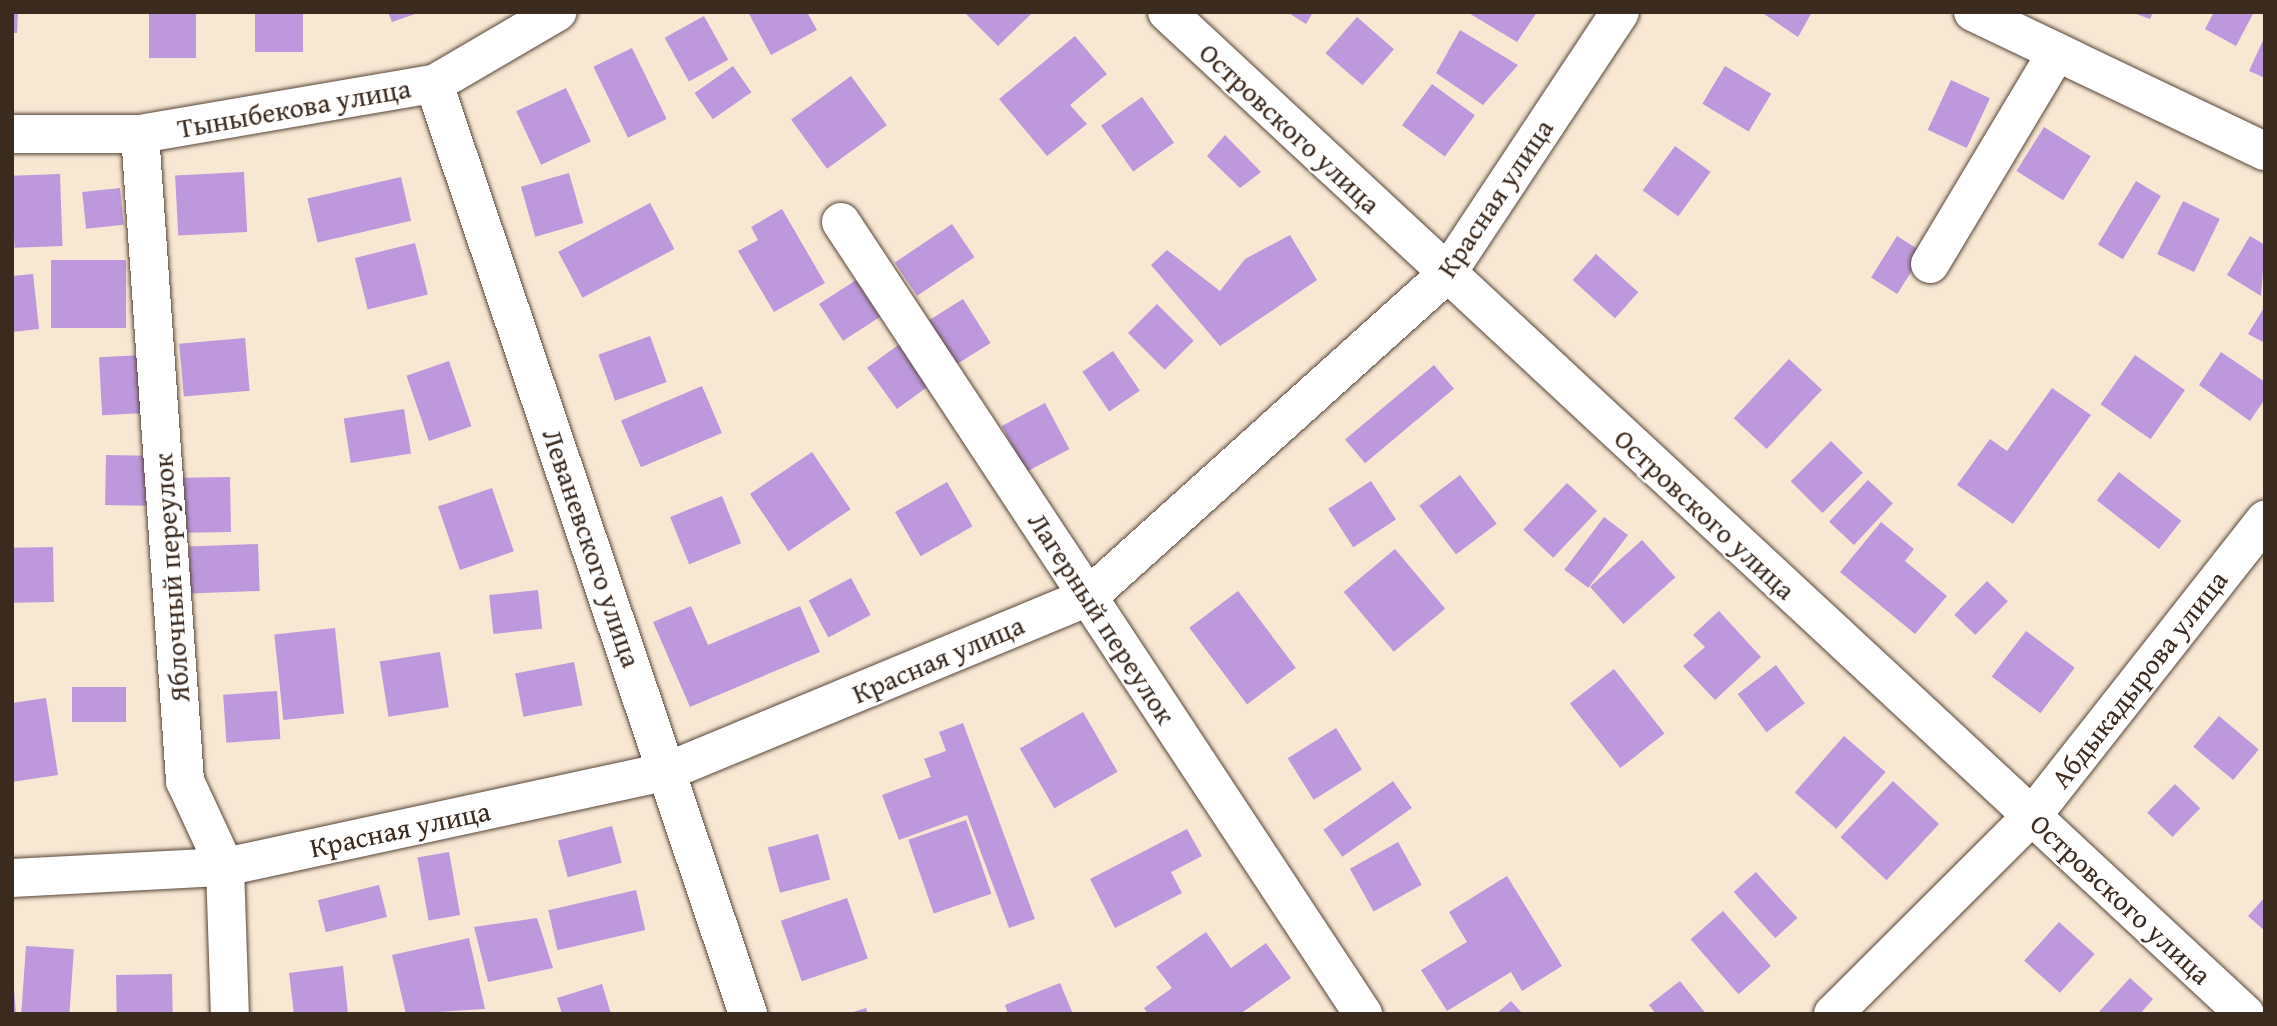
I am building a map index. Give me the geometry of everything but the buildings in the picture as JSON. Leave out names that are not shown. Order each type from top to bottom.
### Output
[{"type":"street","name":"Тыныбекова улица","points":[[12,134],[139,134],[434,84],[557,12]]},
{"type":"street","name":"Островского улица","points":[[1167,12],[1446,275],[2245,1014]]},
{"type":"street","name":"Красная улица","points":[[12,878],[225,867],[668,771],[1088,597],[1446,275],[1620,12]]},
{"type":"street","points":[[1973,12],[2265,151]]},
{"type":"street","points":[[1930,264],[2057,52]]},
{"type":"street","name":"Леваневского улица","points":[[434,84],[748,1014]]},
{"type":"street","name":"Яблочный переулок","points":[[139,134],[185,782],[225,867],[230,1014]]},
{"type":"street","name":"Лагерный переулок","points":[[841,222],[1363,1014]]},
{"type":"street","name":"Абдыкадырова улица","points":[[1833,1014],[2032,816],[2264,523]]}]
